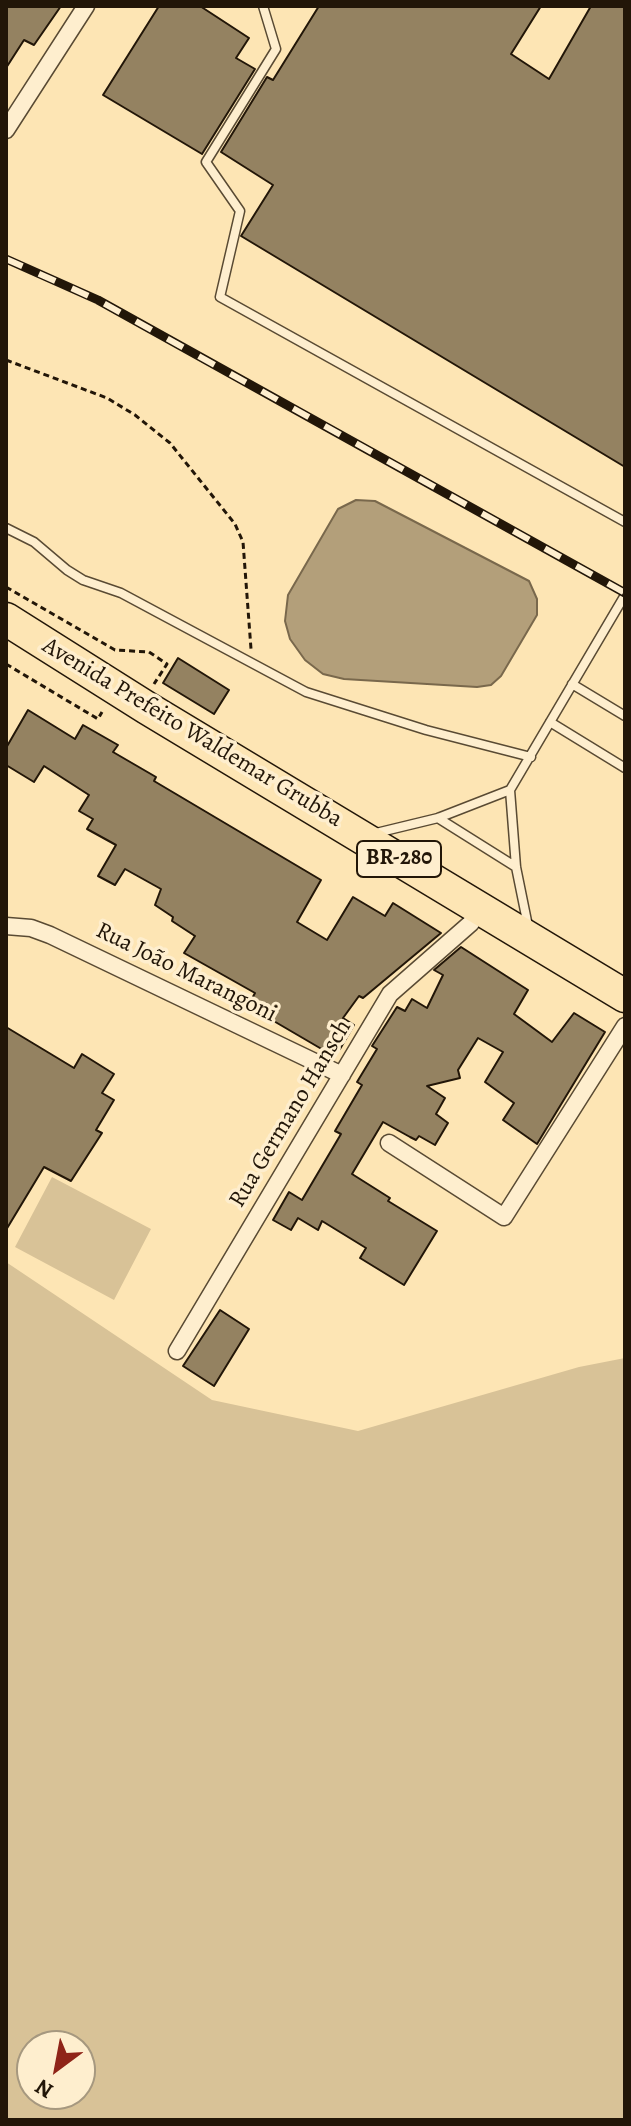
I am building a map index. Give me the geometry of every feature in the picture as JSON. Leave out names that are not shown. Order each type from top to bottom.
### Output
[{"type":"highway","name":"Avenida Prefeito Waldemar Grubba","points":[[6,619],[625,996]]},
{"type":"highway","name":"Avenida Prefeito Waldemar Grubba","points":[[6,639],[106,705],[625,1015]]},
{"type":"street","points":[[6,130],[86,6]]},
{"type":"street","name":"Rua Germano Hansch","points":[[177,1351],[390,994],[471,923]]},
{"type":"street","name":"Rua João Marangoni","points":[[6,926],[31,928],[50,935],[342,1075]]},
{"type":"street","points":[[389,1143],[504,1217],[625,1026]]},
{"type":"lane","points":[[263,6],[276,49],[206,162],[240,211],[220,297],[625,522]]},
{"type":"lane","points":[[6,528],[34,542],[83,580],[121,593],[306,692],[426,730],[531,757]]},
{"type":"lane","points":[[362,837],[438,818],[510,790],[625,595]]},
{"type":"lane","points":[[572,684],[625,716]]},
{"type":"lane","points":[[550,722],[625,768]]},
{"type":"lane","points":[[510,790],[516,867],[530,939]]},
{"type":"lane","points":[[438,818],[516,867]]},
{"type":"path","points":[[6,360],[107,398],[135,415],[170,443],[235,524],[243,542],[252,664]]},
{"type":"path","points":[[6,587],[115,650],[149,652],[167,664],[142,704]]},
{"type":"path","points":[[6,664],[98,719],[106,705]]},
{"type":"shaded area","points":[[356,500],[375,501],[529,581],[537,599],[537,615],[501,676],[491,685],[477,687],[344,679],[323,674],[305,660],[290,639],[285,621],[288,595],[338,509]]},
{"type":"shaded area","points":[[52,1177],[151,1229],[114,1300],[15,1247]]},
{"type":"shaded area","points":[[6,1262],[212,1400],[358,1431],[579,1367],[625,1358],[625,2120],[6,2120]]},
{"type":"building","points":[[6,6],[61,6],[34,45],[24,40],[6,68]]},
{"type":"building","points":[[159,6],[200,6],[249,38],[236,58],[255,69],[202,154],[103,95]]},
{"type":"building","points":[[319,6],[541,6],[511,54],[549,79],[591,6],[625,6],[625,467],[241,236],[273,185],[221,152],[267,77],[273,80]]},
{"type":"building","points":[[178,658],[229,690],[214,714],[163,683]]},
{"type":"building","points":[[28,710],[75,739],[83,725],[118,745],[113,752],[156,777],[154,781],[321,880],[297,922],[327,940],[353,897],[385,916],[393,903],[441,933],[363,998],[359,996],[343,1018],[354,1025],[340,1049],[325,1051],[248,1006],[255,993],[184,953],[195,936],[155,905],[161,889],[125,869],[115,885],[98,876],[116,845],[87,829],[93,819],[79,811],[89,795],[44,766],[34,782],[6,765],[6,748]]},
{"type":"building","points":[[461,947],[528,990],[514,1014],[552,1042],[574,1013],[605,1032],[537,1144],[503,1120],[514,1103],[485,1082],[503,1052],[478,1038],[458,1070],[460,1078],[427,1086],[445,1098],[436,1114],[448,1123],[435,1145],[419,1136],[416,1140],[383,1122],[352,1174],[437,1231],[404,1285],[360,1258],[366,1248],[322,1221],[318,1230],[298,1218],[291,1230],[273,1220],[289,1192],[302,1200],[341,1134],[335,1131],[362,1085],[357,1082],[377,1049],[372,1046],[397,1007],[405,1011],[412,999],[427,1008],[443,975],[434,970]]},
{"type":"building","points":[[6,1027],[74,1068],[82,1054],[114,1074],[102,1093],[114,1100],[96,1130],[102,1133],[71,1181],[44,1167],[6,1230]]},
{"type":"building","points":[[220,1310],[249,1329],[214,1386],[183,1366]]},
{"type":"railway","points":[[6,259],[98,300],[625,593]]}]
